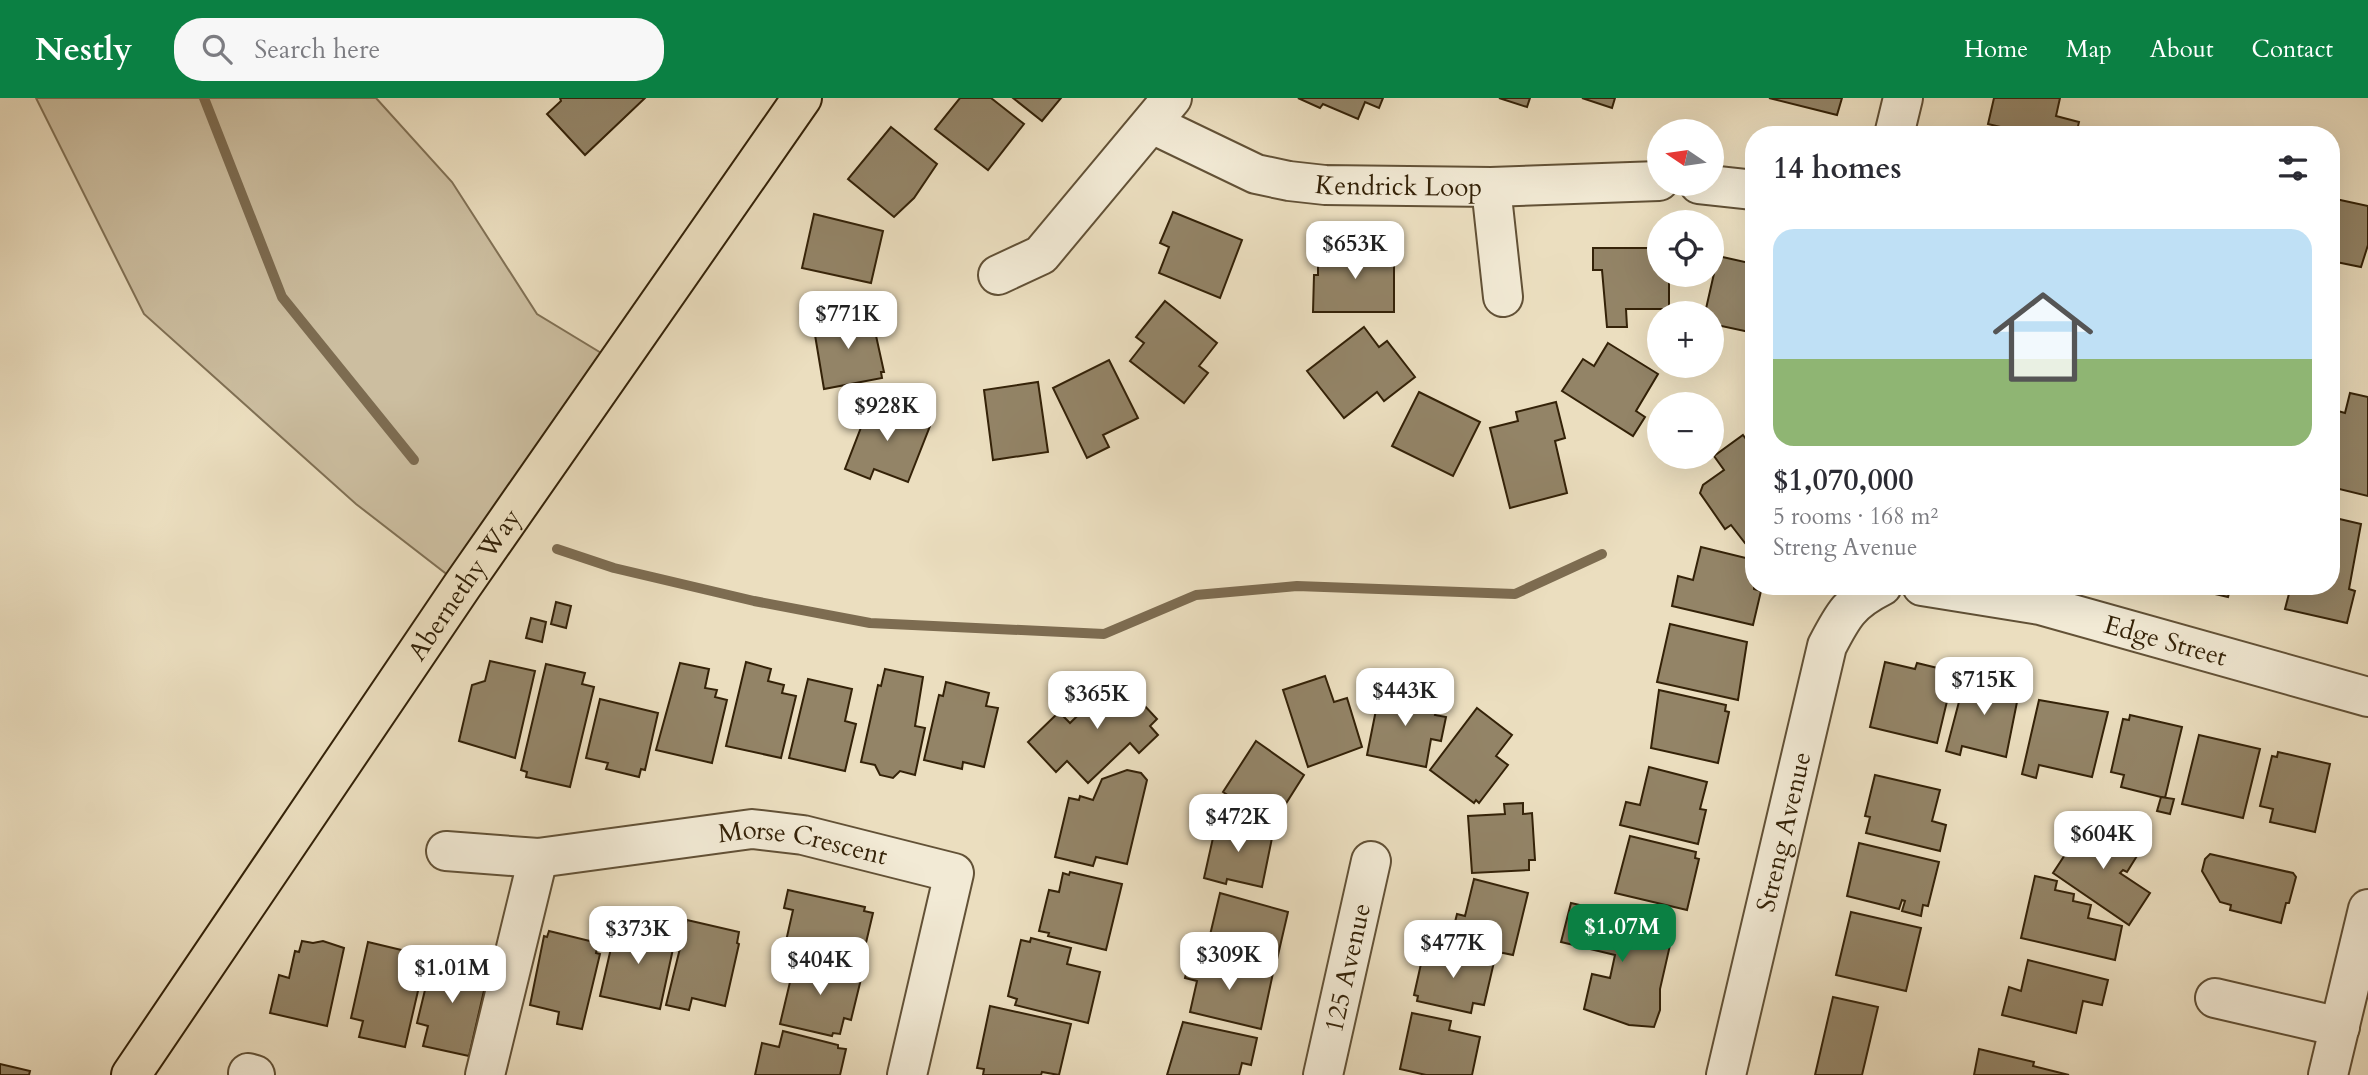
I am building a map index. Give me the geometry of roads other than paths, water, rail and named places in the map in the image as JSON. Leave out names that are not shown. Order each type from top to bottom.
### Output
[{"type":"main road","name":"Abernethy Way","points":[[131,1075],[469,575],[802,98]]},
{"type":"street","points":[[1896,126],[1903,98]]},
{"type":"street","name":"Kendrick Loop","points":[[998,275],[1041,255],[1162,111],[1256,174],[1289,181],[1325,185],[1491,187],[1647,181]]},
{"type":"street","points":[[1491,187],[1503,297]]},
{"type":"street","points":[[1724,187],[1745,189]]},
{"type":"street","name":"Streng Avenue","points":[[1726,1075],[1827,646],[1842,615],[1867,595]]},
{"type":"street","name":"Edge Street","points":[[1978,595],[2040,605],[2368,696]]},
{"type":"street","name":"Morse Crescent","points":[[446,851],[538,858],[752,830],[803,835],[954,873],[907,1075]]},
{"type":"street","points":[[485,1075],[538,858]]},
{"type":"street","name":"125 Avenue","points":[[1323,1075],[1371,862]]},
{"type":"street","points":[[2328,1075],[2368,909]]},
{"type":"street","points":[[2214,998],[2340,1027]]},
{"type":"waterway","points":[[204,98],[282,297],[414,460]]},
{"type":"waterway","points":[[557,549],[614,568],[754,601],[870,623],[1104,634],[1196,595],[1297,586],[1515,594],[1602,554]]}]
